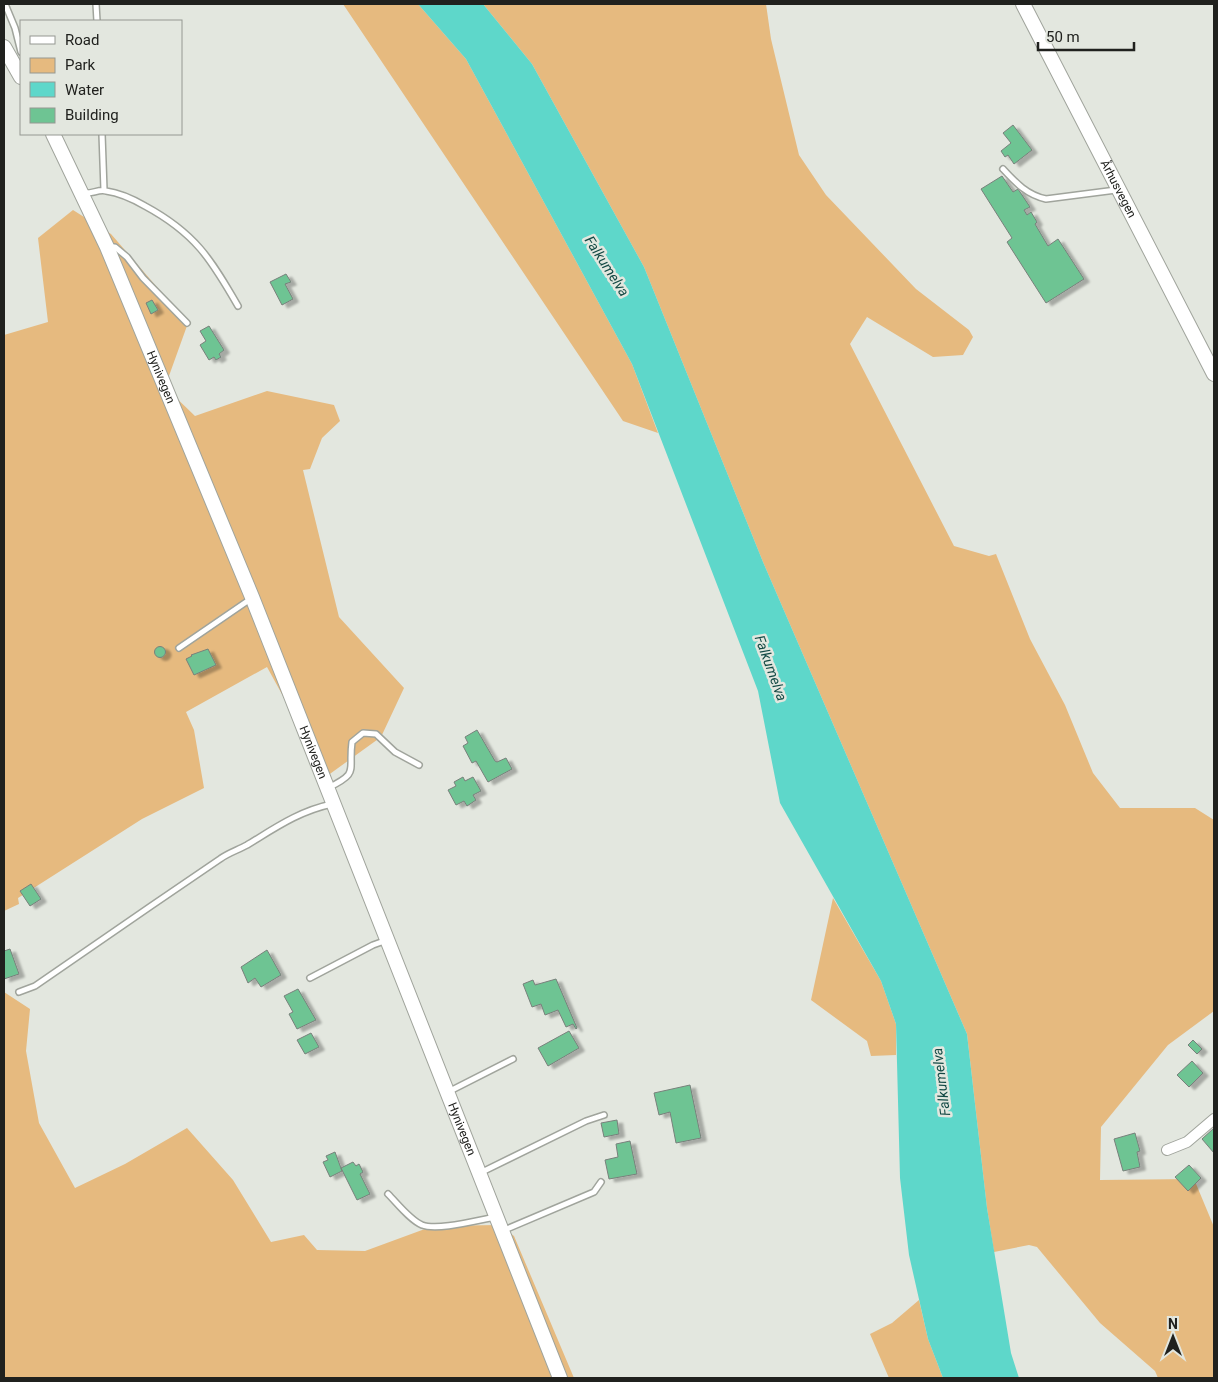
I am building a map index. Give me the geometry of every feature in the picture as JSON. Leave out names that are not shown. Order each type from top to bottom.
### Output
[{"type":"main road","name":"Århusvegen","points":[[1023,4],[1214,374]]},
{"type":"main road","points":[[4,47],[20,75]]},
{"type":"main road","name":"Hynivegen","points":[[54,135],[83,193],[107,247],[252,597],[560,1378]]},
{"type":"street","points":[[1166,1150],[1187,1142],[1214,1119]]},
{"type":"lane","points":[[4,4],[15,28],[20,48]]},
{"type":"lane","points":[[96,4],[97,20]]},
{"type":"lane","points":[[102,135],[104,190]]},
{"type":"lane","points":[[1003,170],[1025,191],[1035,197],[1046,199],[1119,189]]},
{"type":"lane","points":[[83,193],[94,194],[104,190],[130,198],[185,231],[205,253],[238,306]]},
{"type":"lane","points":[[107,247],[115,247],[128,257],[143,278],[187,323]]},
{"type":"lane","points":[[178,648],[252,597]]},
{"type":"lane","points":[[328,788],[346,779],[352,770],[353,739],[363,733],[376,734],[394,752],[419,765]]},
{"type":"lane","points":[[19,992],[35,986],[221,858],[246,845],[275,826],[314,808],[334,804]]},
{"type":"lane","points":[[310,978],[373,945],[388,940]]},
{"type":"lane","points":[[447,1092],[513,1059]]},
{"type":"lane","points":[[479,1173],[575,1126],[604,1115]]},
{"type":"lane","points":[[502,1231],[594,1192],[600,1182]]},
{"type":"lane","points":[[388,1194],[424,1226],[437,1226],[496,1217]]},
{"type":"green space","points":[[343,4],[418,4],[466,59],[632,364],[658,433],[623,421]]},
{"type":"green space","points":[[483,4],[766,4],[771,39],[799,155],[826,195],[916,289],[969,330],[973,337],[963,355],[933,357],[867,317],[850,344],[954,546],[989,556],[996,554],[1030,639],[1065,705],[1093,773],[1120,808],[1195,808],[1214,820],[1214,1011],[1168,1045],[1101,1127],[1100,1180],[1194,1179],[1214,1227],[1214,1378],[1158,1378],[1155,1371],[1100,1323],[1037,1247],[1029,1245],[994,1252],[987,1208],[967,1034],[763,562],[644,267],[532,64]]},
{"type":"green space","points":[[73,210],[111,234],[188,323],[165,387],[195,416],[267,391],[334,405],[340,421],[322,438],[310,469],[303,470],[339,617],[404,688],[381,737],[327,776],[267,667],[186,712],[194,730],[204,788],[142,819],[18,898],[19,904],[4,911],[4,335],[48,322],[38,238]]},
{"type":"green space","points":[[833,898],[881,981],[896,1024],[896,1055],[871,1056],[867,1041],[811,1000]]},
{"type":"green space","points":[[4,992],[30,1009],[26,1051],[39,1123],[75,1188],[125,1164],[187,1128],[233,1180],[271,1242],[304,1235],[317,1250],[365,1251],[433,1226],[499,1225],[514,1236],[574,1378],[4,1378]]},
{"type":"green space","points":[[919,1300],[928,1339],[943,1378],[889,1378],[870,1334],[892,1323]]},
{"type":"water","name":"Falkumelva","points":[[418,4],[483,4],[532,64],[644,267],[763,562],[967,1034],[987,1208],[1011,1353],[1019,1378],[943,1378],[928,1339],[909,1255],[900,1178],[896,1024],[881,981],[780,803],[758,691],[632,364],[466,59]]},
{"type":"building","points":[[1013,125],[1032,150],[1014,164],[1008,155],[1005,157],[1001,151],[1011,143],[1003,133]]},
{"type":"building","points":[[1002,176],[1013,192],[1018,189],[1030,207],[1024,210],[1027,215],[1031,212],[1037,222],[1035,224],[1048,246],[1058,239],[1084,279],[1046,303],[1007,242],[1012,238],[981,189]]},
{"type":"building","points":[[286,274],[291,282],[285,284],[293,299],[282,305],[270,282]]},
{"type":"building","points":[[152,300],[158,310],[151,314],[146,303]]},
{"type":"building","points":[[209,326],[224,350],[219,354],[221,357],[216,360],[214,357],[209,360],[200,345],[206,341],[200,331]]},
{"type":"building","points":[[158,647],[162,647],[165,652],[164,656],[158,657],[155,654],[155,650]]},
{"type":"building","points":[[208,649],[216,665],[194,675],[186,659],[191,655]]},
{"type":"building","points":[[477,730],[495,761],[506,758],[512,769],[488,782],[476,761],[472,763],[463,746],[468,743],[465,737]]},
{"type":"building","points":[[463,777],[465,781],[473,777],[481,791],[473,795],[476,800],[467,806],[464,801],[456,805],[448,790],[456,786],[454,782]]},
{"type":"building","points":[[31,884],[41,899],[30,906],[20,891]]},
{"type":"building","points":[[10,949],[19,974],[4,979],[4,951]]},
{"type":"building","points":[[267,950],[281,975],[261,987],[255,978],[248,983],[241,967]]},
{"type":"building","points":[[556,979],[576,1029],[573,1024],[566,1027],[558,1010],[545,1015],[541,1004],[532,1007],[523,984],[533,980],[535,985]]},
{"type":"building","points":[[298,989],[316,1020],[297,1029],[289,1014],[293,1012],[284,996]]},
{"type":"building","points":[[569,1031],[579,1048],[548,1066],[538,1048]]},
{"type":"building","points":[[311,1033],[319,1047],[305,1054],[297,1040]]},
{"type":"building","points":[[1193,1040],[1202,1049],[1197,1054],[1188,1045]]},
{"type":"building","points":[[1192,1061],[1203,1073],[1189,1087],[1177,1075]]},
{"type":"building","points":[[690,1085],[701,1138],[676,1143],[670,1112],[659,1115],[654,1093]]},
{"type":"building","points":[[617,1120],[619,1134],[604,1137],[601,1123]]},
{"type":"building","points":[[1214,1128],[1214,1153],[1202,1139]]},
{"type":"building","points":[[1135,1133],[1140,1151],[1137,1152],[1140,1167],[1123,1171],[1114,1139]]},
{"type":"building","points":[[630,1141],[637,1174],[609,1179],[605,1160],[618,1157],[616,1144]]},
{"type":"building","points":[[335,1152],[342,1171],[330,1177],[323,1162],[328,1160],[326,1156]]},
{"type":"building","points":[[353,1162],[356,1166],[359,1164],[363,1172],[360,1174],[370,1194],[357,1200],[341,1168]]},
{"type":"building","points":[[1189,1165],[1201,1178],[1188,1191],[1175,1177]]}]
